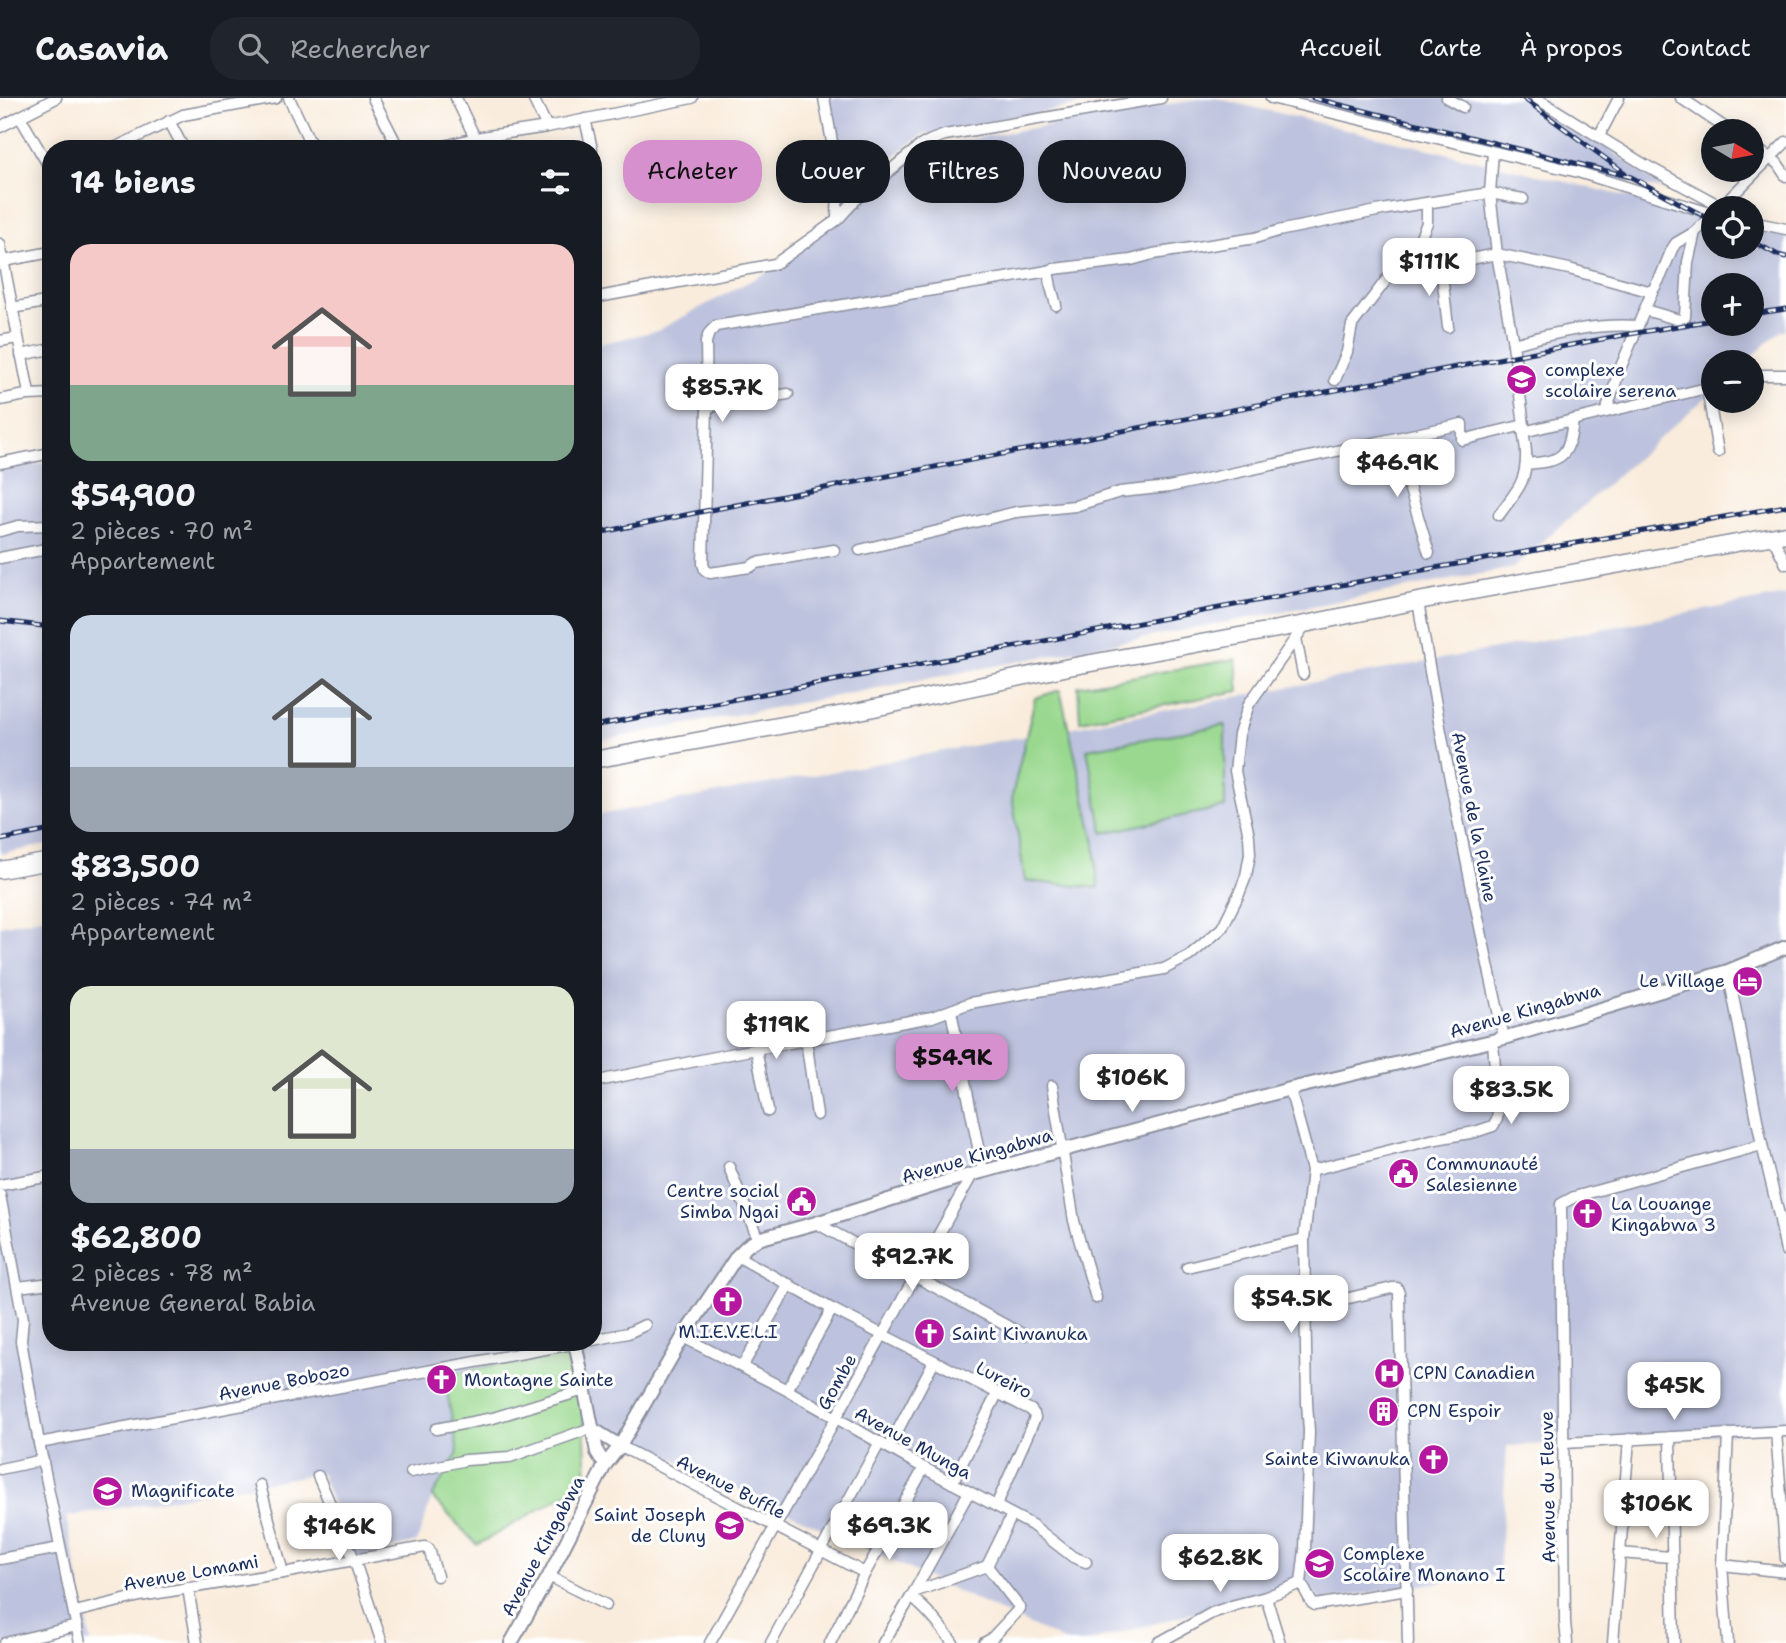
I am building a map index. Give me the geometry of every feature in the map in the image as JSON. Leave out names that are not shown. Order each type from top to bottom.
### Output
[{"type":"main road","points":[[602,758],[855,712],[1069,667],[1301,631],[1418,601],[1779,535]]},
{"type":"main road","points":[[0,870],[42,863]]},
{"type":"street","points":[[0,127],[56,98]]},
{"type":"street","points":[[130,140],[183,115],[276,98]]},
{"type":"street","points":[[289,98],[309,140]]},
{"type":"street","points":[[373,98],[395,140]]},
{"type":"street","points":[[456,98],[475,138]]},
{"type":"street","points":[[533,98],[547,127]]},
{"type":"street","points":[[470,140],[585,119],[641,103],[692,98]]},
{"type":"street","points":[[824,98],[832,140]]},
{"type":"street","points":[[890,172],[931,140],[945,135],[1161,98]]},
{"type":"street","points":[[1271,98],[1578,172],[1701,207]]},
{"type":"street","points":[[1447,98],[1463,107]]},
{"type":"street","points":[[1536,98],[1701,201]]},
{"type":"street","points":[[1599,136],[1619,98]]},
{"type":"street","points":[[1681,98],[1712,119]]},
{"type":"street","points":[[20,117],[42,155]]},
{"type":"street","points":[[585,119],[590,140]]},
{"type":"street","points":[[169,121],[179,140]]},
{"type":"street","points":[[1732,196],[1786,142]]},
{"type":"street","points":[[1493,152],[1490,193],[1526,448],[1523,482],[1499,515]]},
{"type":"street","points":[[1764,154],[1777,163],[1786,176]]},
{"type":"street","points":[[834,550],[756,563],[750,568],[710,573],[705,570],[706,342],[709,333],[716,326],[1130,260],[1387,209],[1490,193],[1523,199]]},
{"type":"street","points":[[837,203],[837,220]]},
{"type":"street","points":[[602,296],[775,264],[837,220],[853,203]]},
{"type":"street","points":[[1412,270],[1412,257],[1427,223],[1427,203]]},
{"type":"street","points":[[1764,224],[1786,229]]},
{"type":"street","points":[[1606,412],[1651,292],[1672,249],[1676,243],[1701,226]]},
{"type":"street","points":[[1645,310],[1683,321],[1688,262],[1695,232]]},
{"type":"street","points":[[0,244],[30,394]]},
{"type":"street","points":[[4,261],[42,254]]},
{"type":"street","points":[[1335,380],[1347,352],[1352,326],[1387,279],[1396,273],[1497,254],[1569,269],[1651,292]]},
{"type":"street","points":[[1441,265],[1448,327]]},
{"type":"street","points":[[1048,271],[1056,305]]},
{"type":"street","points":[[12,308],[42,302]]},
{"type":"street","points":[[1513,344],[1577,328],[1638,326]]},
{"type":"street","points":[[0,341],[17,338]]},
{"type":"street","points":[[21,355],[42,351]]},
{"type":"street","points":[[1764,376],[1786,375]]},
{"type":"street","points":[[860,550],[1016,512],[1075,506],[1120,492],[1169,487],[1462,424],[1462,440],[1573,420],[1701,388]]},
{"type":"street","points":[[0,400],[42,394]]},
{"type":"street","points":[[707,407],[788,394]]},
{"type":"street","points":[[1711,413],[1718,452]]},
{"type":"street","points":[[1526,464],[1552,462],[1560,457],[1572,437],[1573,420]]},
{"type":"street","points":[[1396,438],[1429,553]]},
{"type":"street","points":[[0,463],[42,455]]},
{"type":"street","points":[[0,531],[18,526],[42,525]]},
{"type":"street","points":[[1779,535],[1786,564]]},
{"type":"street","points":[[0,558],[42,550]]},
{"type":"street","name":"Avenue de la Plaine","points":[[1312,1170],[1431,1140],[1475,1132],[1493,1126],[1497,1119],[1498,1039],[1418,601]]},
{"type":"street","points":[[1301,631],[1303,674]]},
{"type":"street","points":[[602,1080],[932,1017],[970,1003],[1164,969],[1189,956],[1222,928],[1246,876],[1250,855],[1249,836],[1235,771],[1239,734],[1250,704],[1301,631]]},
{"type":"street","name":"Avenue Kingabwa","points":[[511,1643],[549,1576],[605,1465],[620,1446],[683,1337],[737,1256],[758,1239],[977,1173],[1290,1088],[1498,1039],[1728,971],[1786,947]]},
{"type":"street","points":[[1728,971],[1786,1251]]},
{"type":"street","points":[[951,1011],[977,1173]]},
{"type":"street","points":[[806,1041],[817,1115]]},
{"type":"street","points":[[756,1049],[768,1111]]},
{"type":"street","points":[[1052,1086],[1074,1222],[1096,1298]]},
{"type":"street","points":[[1290,1088],[1312,1170],[1304,1239],[1309,1432],[1305,1549],[1301,1583],[1315,1605],[1406,1590]]},
{"type":"street","name":"Avenue du Fleuve","points":[[1567,1643],[1561,1204],[1574,1197],[1762,1145]]},
{"type":"street","points":[[729,1167],[758,1239]]},
{"type":"street","name":"Gombe","points":[[710,1643],[915,1277],[977,1173]]},
{"type":"street","points":[[0,1185],[42,1178]]},
{"type":"street","points":[[0,1195],[18,1287],[23,1319],[21,1341],[39,1443],[80,1643]]},
{"type":"street","points":[[816,1223],[1024,1335]]},
{"type":"street","points":[[1187,1267],[1304,1239]]},
{"type":"street","name":"Lureiro","points":[[737,1256],[1034,1413],[1035,1418],[996,1506]]},
{"type":"street","points":[[18,1287],[42,1284]]},
{"type":"street","points":[[742,1367],[789,1284]]},
{"type":"street","points":[[1306,1307],[1392,1288],[1396,1288],[1399,1293],[1408,1643]]},
{"type":"street","points":[[787,1390],[832,1308]]},
{"type":"street","points":[[602,1338],[628,1333],[645,1325]]},
{"type":"street","name":"Avenue Munga","points":[[683,1337],[787,1390],[924,1468],[1032,1525],[1073,1557],[1086,1562]]},
{"type":"street","name":"Avenue Bobozo","points":[[39,1443],[535,1351]]},
{"type":"street","points":[[579,1351],[591,1428],[597,1452],[605,1465]]},
{"type":"street","points":[[771,1643],[934,1361]]},
{"type":"street","points":[[436,1429],[493,1418],[584,1390]]},
{"type":"street","points":[[952,1483],[997,1394]]},
{"type":"street","points":[[591,1428],[620,1446]]},
{"type":"street","points":[[411,1472],[466,1460],[510,1457],[591,1428]]},
{"type":"street","points":[[1564,1443],[1781,1431],[1786,1559]]},
{"type":"street","points":[[1728,1434],[1723,1565],[1728,1643]]},
{"type":"street","points":[[1670,1437],[1674,1643]]},
{"type":"street","points":[[1613,1643],[1629,1439]]},
{"type":"street","name":"Avenue Buffle","points":[[620,1446],[865,1573]]},
{"type":"street","points":[[0,1469],[43,1460]]},
{"type":"street","points":[[830,1643],[865,1573],[924,1468]]},
{"type":"street","points":[[318,1476],[354,1559],[382,1643]]},
{"type":"street","points":[[260,1485],[283,1573]]},
{"type":"street","points":[[883,1643],[970,1492]]},
{"type":"street","points":[[912,1595],[987,1566],[1012,1515]]},
{"type":"street","name":"Avenue Lomami","points":[[75,1612],[140,1596],[425,1547],[432,1554],[437,1576]]},
{"type":"street","points":[[0,1559],[60,1548]]},
{"type":"street","points":[[1619,1553],[1671,1557]]},
{"type":"street","points":[[1723,1565],[1786,1572]]},
{"type":"street","points":[[984,1643],[1020,1608],[987,1566]]},
{"type":"street","points":[[549,1576],[606,1605]]},
{"type":"street","points":[[1158,1643],[1212,1614],[1301,1583]]},
{"type":"street","points":[[187,1588],[197,1643]]},
{"type":"street","points":[[912,1595],[953,1643]]},
{"type":"street","points":[[1266,1597],[1280,1643]]},
{"type":"street","points":[[5,1643],[77,1626]]},
{"type":"shaded area","points":[[822,98],[1115,98],[923,135],[916,140],[904,140],[904,148],[890,158],[890,140],[828,140]]},
{"type":"shaded area","points":[[1204,98],[1215,98],[1701,214],[1701,259],[1764,259],[1764,228],[1786,232],[1786,331],[1781,331],[1760,350],[1701,350],[1701,402],[1513,568],[602,740],[602,343],[657,331],[776,267],[857,203],[890,203],[890,177],[904,166],[904,203],[1024,203],[1024,140],[964,140]]},
{"type":"shaded area","points":[[1271,98],[1541,98],[1666,191]]},
{"type":"shaded area","points":[[42,463],[42,846],[0,854],[0,470]]},
{"type":"shaded area","points":[[1786,595],[1786,1431],[1507,1446],[1499,1575],[1321,1601],[1306,1582],[1084,1643],[1068,1643],[584,1417],[444,1375],[458,1453],[432,1497],[417,1542],[354,1559],[321,1473],[66,1517],[91,1643],[0,1643],[0,926],[42,918],[42,1351],[602,1351],[602,814]]},
{"type":"green space","points":[[1236,659],[1239,691],[1080,721],[1078,686]]},
{"type":"green space","points":[[1060,690],[1095,843],[1098,888],[1025,881],[1012,796],[1035,698]]},
{"type":"green space","points":[[1225,725],[1225,807],[1103,833],[1087,749]]},
{"type":"green space","points":[[572,1351],[584,1417],[587,1482],[477,1545],[432,1497],[458,1453],[444,1375]]},
{"type":"railway","points":[[1313,98],[1631,177],[1701,215]]},
{"type":"railway","points":[[1523,98],[1625,173]]},
{"type":"railway","points":[[1764,247],[1786,257]]},
{"type":"railway","points":[[1764,312],[1786,309]]},
{"type":"railway","points":[[602,532],[1701,322]]},
{"type":"railway","points":[[602,724],[1389,576],[1786,506]]},
{"type":"railway","points":[[0,621],[42,626]]},
{"type":"railway","points":[[0,840],[42,832]]},
{"type":"place","name":"complexe scolaire serena","points":[[1522,380]]},
{"type":"place","name":"Le Village","points":[[1748,981]]},
{"type":"place","name":"Communauté Salesienne","points":[[1403,1174]]},
{"type":"place","name":"Centre social Simba Ngai","points":[[802,1201]]},
{"type":"place","name":"La Louange Kingabwa 3","points":[[1588,1214]]},
{"type":"place","name":"M.I.E.V.E.L.I","points":[[728,1301]]},
{"type":"place","name":"Saint Kiwanuka","points":[[929,1334]]},
{"type":"place","name":"CPN Canadien","points":[[1390,1373]]},
{"type":"place","name":"Montagne Sainte","points":[[441,1380]]},
{"type":"place","name":"CPN Espoir","points":[[1384,1411]]},
{"type":"place","name":"Sainte Kiwanuka","points":[[1433,1459]]},
{"type":"place","name":"Magnificate","points":[[108,1491]]},
{"type":"place","name":"Saint Joseph de Cluny","points":[[729,1525]]},
{"type":"place","name":"Complexe Scolaire Monano I","points":[[1320,1564]]}]
